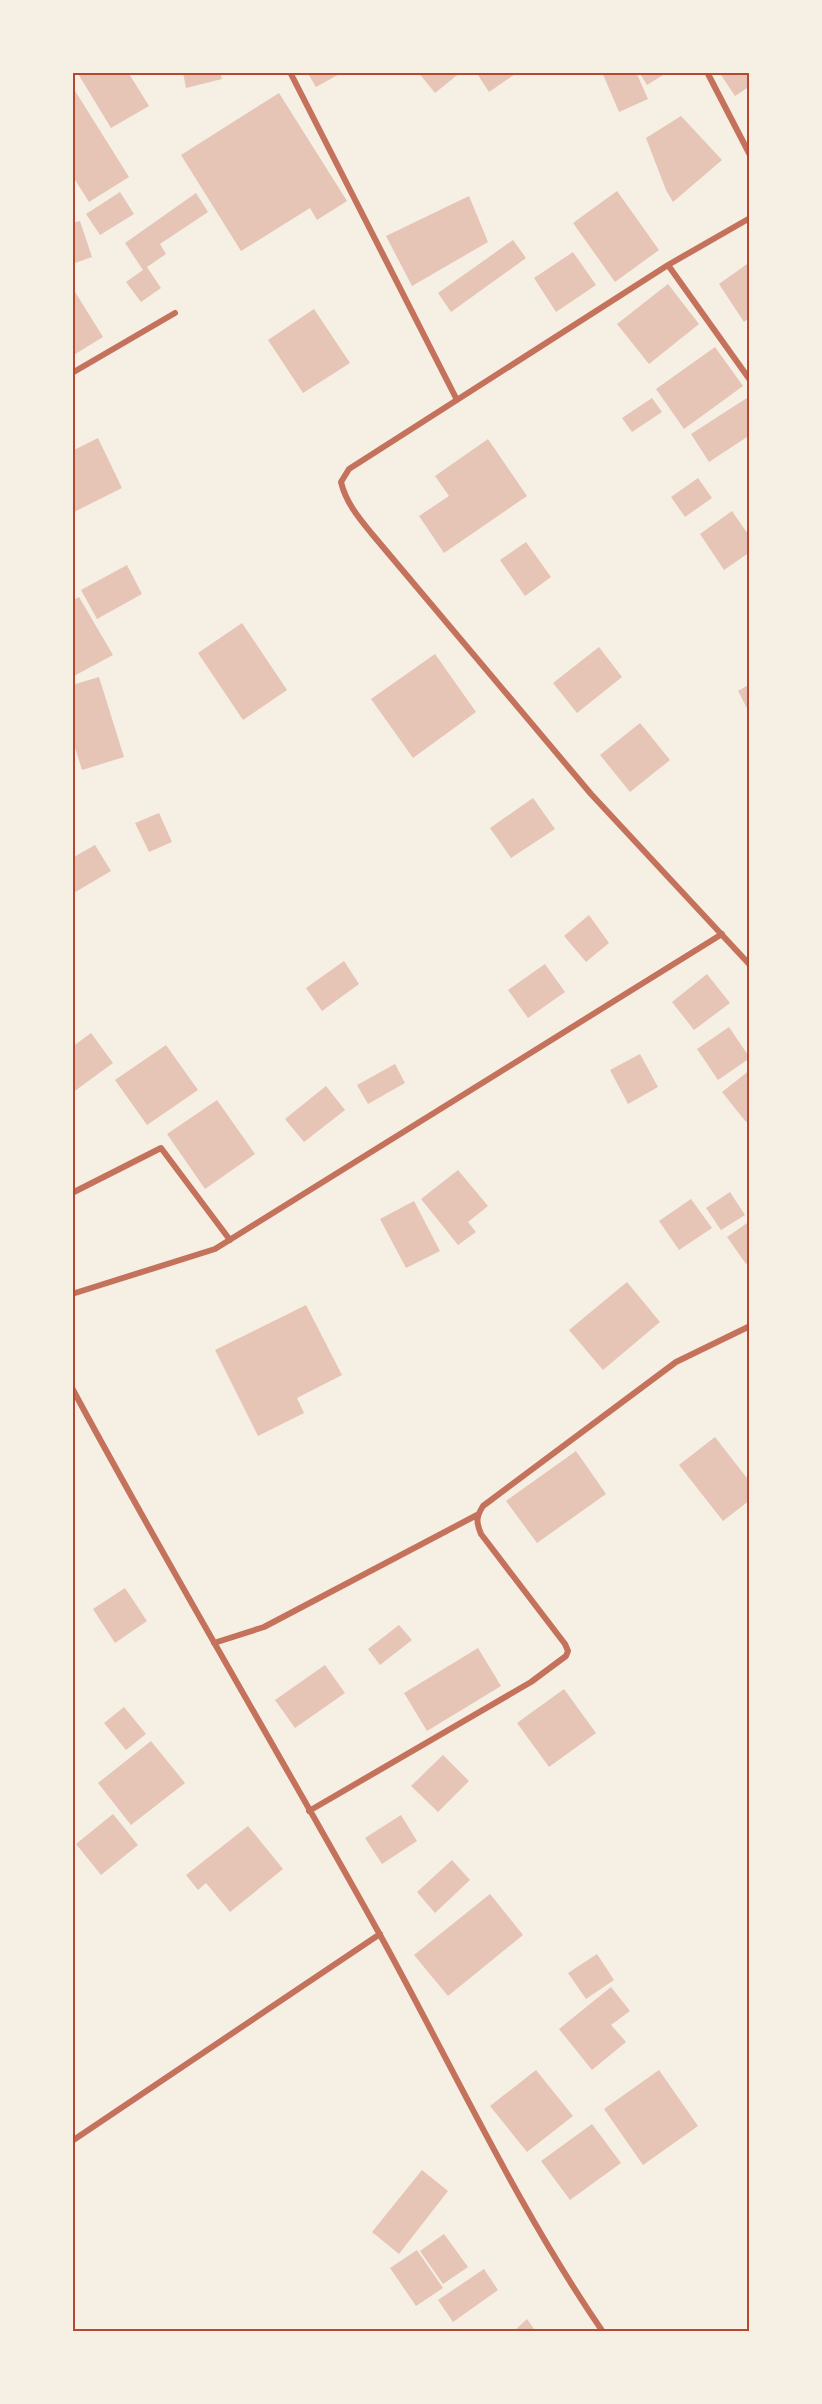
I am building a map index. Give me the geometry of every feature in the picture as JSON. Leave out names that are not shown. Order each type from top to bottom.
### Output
[{"type":"street","points":[[290,72],[457,400]]},
{"type":"street","points":[[707,72],[750,155]]},
{"type":"street","points":[[750,218],[668,265],[349,469],[341,482],[344,494],[353,511],[591,794],[750,965]]},
{"type":"street","points":[[668,265],[750,380]]},
{"type":"street","points":[[72,373],[175,313]]},
{"type":"street","points":[[72,1294],[215,1249],[722,934]]},
{"type":"street","points":[[72,1193],[161,1148],[230,1240]]},
{"type":"street","points":[[309,1811],[531,1682],[566,1656],[568,1651],[559,1635],[481,1534],[476,1522],[477,1515],[492,1499],[676,1362],[750,1326]]},
{"type":"street","points":[[72,1388],[129,1494],[380,1935],[469,2103],[568,2280],[603,2332]]},
{"type":"street","points":[[214,1643],[264,1628],[477,1515]]},
{"type":"street","points":[[72,2141],[380,1935]]},
{"type":"building","points":[[77,72],[128,72],[149,106],[111,128]]},
{"type":"building","points":[[183,72],[220,72],[222,79],[186,88]]},
{"type":"building","points":[[307,72],[343,72],[316,87]]},
{"type":"building","points":[[418,72],[461,72],[435,93]]},
{"type":"building","points":[[476,72],[518,72],[489,92]]},
{"type":"building","points":[[602,72],[636,72],[648,99],[619,112]]},
{"type":"building","points":[[639,72],[668,72],[647,85]]},
{"type":"building","points":[[719,72],[750,72],[750,86],[735,96]]},
{"type":"building","points":[[72,86],[129,177],[89,202],[72,175]]},
{"type":"building","points":[[279,93],[347,201],[317,220],[310,208],[241,251],[181,155]]},
{"type":"building","points":[[681,116],[722,160],[673,202],[646,138]]},
{"type":"building","points":[[617,191],[659,250],[615,282],[573,223]]},
{"type":"building","points":[[120,192],[134,214],[100,235],[86,214]]},
{"type":"building","points":[[196,193],[208,212],[160,244],[166,254],[147,267],[161,288],[141,302],[126,282],[143,270],[125,243]]},
{"type":"building","points":[[469,196],[488,242],[412,286],[386,236]]},
{"type":"building","points":[[80,221],[92,257],[72,264],[72,223]]},
{"type":"building","points":[[513,240],[526,258],[451,312],[438,293]]},
{"type":"building","points":[[573,252],[596,285],[556,312],[534,278]]},
{"type":"building","points":[[750,262],[750,317],[744,322],[719,284]]},
{"type":"building","points":[[668,284],[699,324],[649,364],[617,324]]},
{"type":"building","points":[[72,287],[103,337],[72,356]]},
{"type":"building","points":[[314,309],[350,363],[303,393],[268,340]]},
{"type":"building","points":[[715,347],[743,386],[684,429],[656,389]]},
{"type":"building","points":[[750,396],[750,435],[709,462],[691,434]]},
{"type":"building","points":[[652,398],[662,412],[632,432],[622,418]]},
{"type":"building","points":[[98,438],[122,488],[72,513],[72,451]]},
{"type":"building","points":[[488,439],[527,496],[444,553],[419,516],[449,496],[435,476]]},
{"type":"building","points":[[698,478],[712,498],[685,517],[671,497]]},
{"type":"building","points":[[732,511],[750,537],[750,552],[724,570],[700,534]]},
{"type":"building","points":[[526,542],[551,577],[525,596],[500,560]]},
{"type":"building","points":[[127,565],[142,594],[97,619],[81,590]]},
{"type":"building","points":[[79,597],[113,655],[72,677],[72,601]]},
{"type":"building","points":[[242,623],[287,690],[243,720],[198,653]]},
{"type":"building","points":[[599,647],[622,677],[577,713],[553,683]]},
{"type":"building","points":[[435,654],[476,712],[413,758],[371,699]]},
{"type":"building","points":[[99,677],[124,757],[82,770],[72,738],[72,685]]},
{"type":"building","points":[[750,684],[750,714],[738,691]]},
{"type":"building","points":[[640,723],[670,760],[630,792],[600,755]]},
{"type":"building","points":[[533,798],[555,829],[511,858],[490,828]]},
{"type":"building","points":[[159,813],[172,842],[149,852],[135,823]]},
{"type":"building","points":[[95,845],[111,871],[72,894],[72,858]]},
{"type":"building","points":[[589,915],[609,943],[586,962],[564,936]]},
{"type":"building","points":[[344,961],[359,984],[322,1011],[306,988]]},
{"type":"building","points":[[545,964],[565,992],[528,1018],[508,990]]},
{"type":"building","points":[[707,974],[730,1003],[694,1030],[672,1002]]},
{"type":"building","points":[[729,1027],[750,1058],[718,1080],[697,1049]]},
{"type":"building","points":[[91,1033],[113,1063],[72,1093],[72,1047]]},
{"type":"building","points":[[166,1045],[198,1090],[147,1125],[115,1080]]},
{"type":"building","points":[[640,1054],[658,1087],[628,1104],[610,1070]]},
{"type":"building","points":[[395,1064],[405,1083],[368,1104],[357,1085]]},
{"type":"building","points":[[750,1070],[750,1119],[746,1122],[722,1092]]},
{"type":"building","points":[[326,1086],[345,1110],[304,1142],[285,1119]]},
{"type":"building","points":[[217,1100],[255,1154],[205,1189],[167,1134]]},
{"type":"building","points":[[458,1170],[488,1206],[468,1222],[476,1232],[458,1245],[421,1199]]},
{"type":"building","points":[[730,1192],[745,1215],[721,1230],[706,1208]]},
{"type":"building","points":[[691,1199],[712,1228],[679,1250],[659,1221]]},
{"type":"building","points":[[414,1201],[440,1251],[406,1268],[380,1219]]},
{"type":"building","points":[[750,1221],[750,1261],[746,1264],[727,1237]]},
{"type":"building","points":[[627,1282],[660,1322],[603,1370],[569,1330]]},
{"type":"building","points":[[306,1305],[342,1375],[297,1398],[304,1413],[258,1436],[215,1350]]},
{"type":"building","points":[[715,1437],[750,1482],[750,1500],[723,1521],[679,1465]]},
{"type":"building","points":[[576,1451],[606,1494],[537,1543],[506,1501]]},
{"type":"building","points":[[125,1588],[147,1621],[115,1643],[93,1609]]},
{"type":"building","points":[[399,1625],[412,1640],[380,1665],[368,1649]]},
{"type":"building","points":[[478,1648],[501,1686],[427,1731],[404,1693]]},
{"type":"building","points":[[325,1665],[345,1693],[295,1728],[275,1700]]},
{"type":"building","points":[[564,1689],[596,1733],[549,1767],[517,1723]]},
{"type":"building","points":[[124,1707],[146,1734],[126,1750],[104,1723]]},
{"type":"building","points":[[151,1741],[185,1783],[131,1825],[98,1783]]},
{"type":"building","points":[[443,1755],[469,1781],[438,1812],[411,1786]]},
{"type":"building","points":[[113,1814],[138,1845],[101,1875],[76,1844]]},
{"type":"building","points":[[401,1815],[417,1841],[382,1864],[365,1838]]},
{"type":"building","points":[[248,1826],[283,1869],[230,1912],[206,1883],[198,1890],[186,1875]]},
{"type":"building","points":[[452,1860],[470,1880],[435,1913],[417,1892]]},
{"type":"building","points":[[490,1894],[523,1935],[448,1996],[414,1955]]},
{"type":"building","points":[[597,1954],[614,1980],[586,1999],[568,1973]]},
{"type":"building","points":[[611,1987],[630,2011],[611,2025],[626,2042],[592,2070],[559,2029]]},
{"type":"building","points":[[536,2070],[573,2116],[527,2152],[490,2106]]},
{"type":"building","points":[[659,2070],[698,2126],[643,2165],[604,2109]]},
{"type":"building","points":[[592,2124],[621,2163],[570,2200],[541,2161]]},
{"type":"building","points":[[422,2170],[448,2191],[399,2254],[372,2232]]},
{"type":"building","points":[[444,2234],[468,2267],[443,2284],[420,2251]]},
{"type":"building","points":[[417,2250],[443,2288],[416,2306],[390,2268]]},
{"type":"building","points":[[484,2269],[498,2290],[453,2322],[438,2300]]},
{"type":"building","points":[[527,2319],[536,2332],[513,2332]]}]
